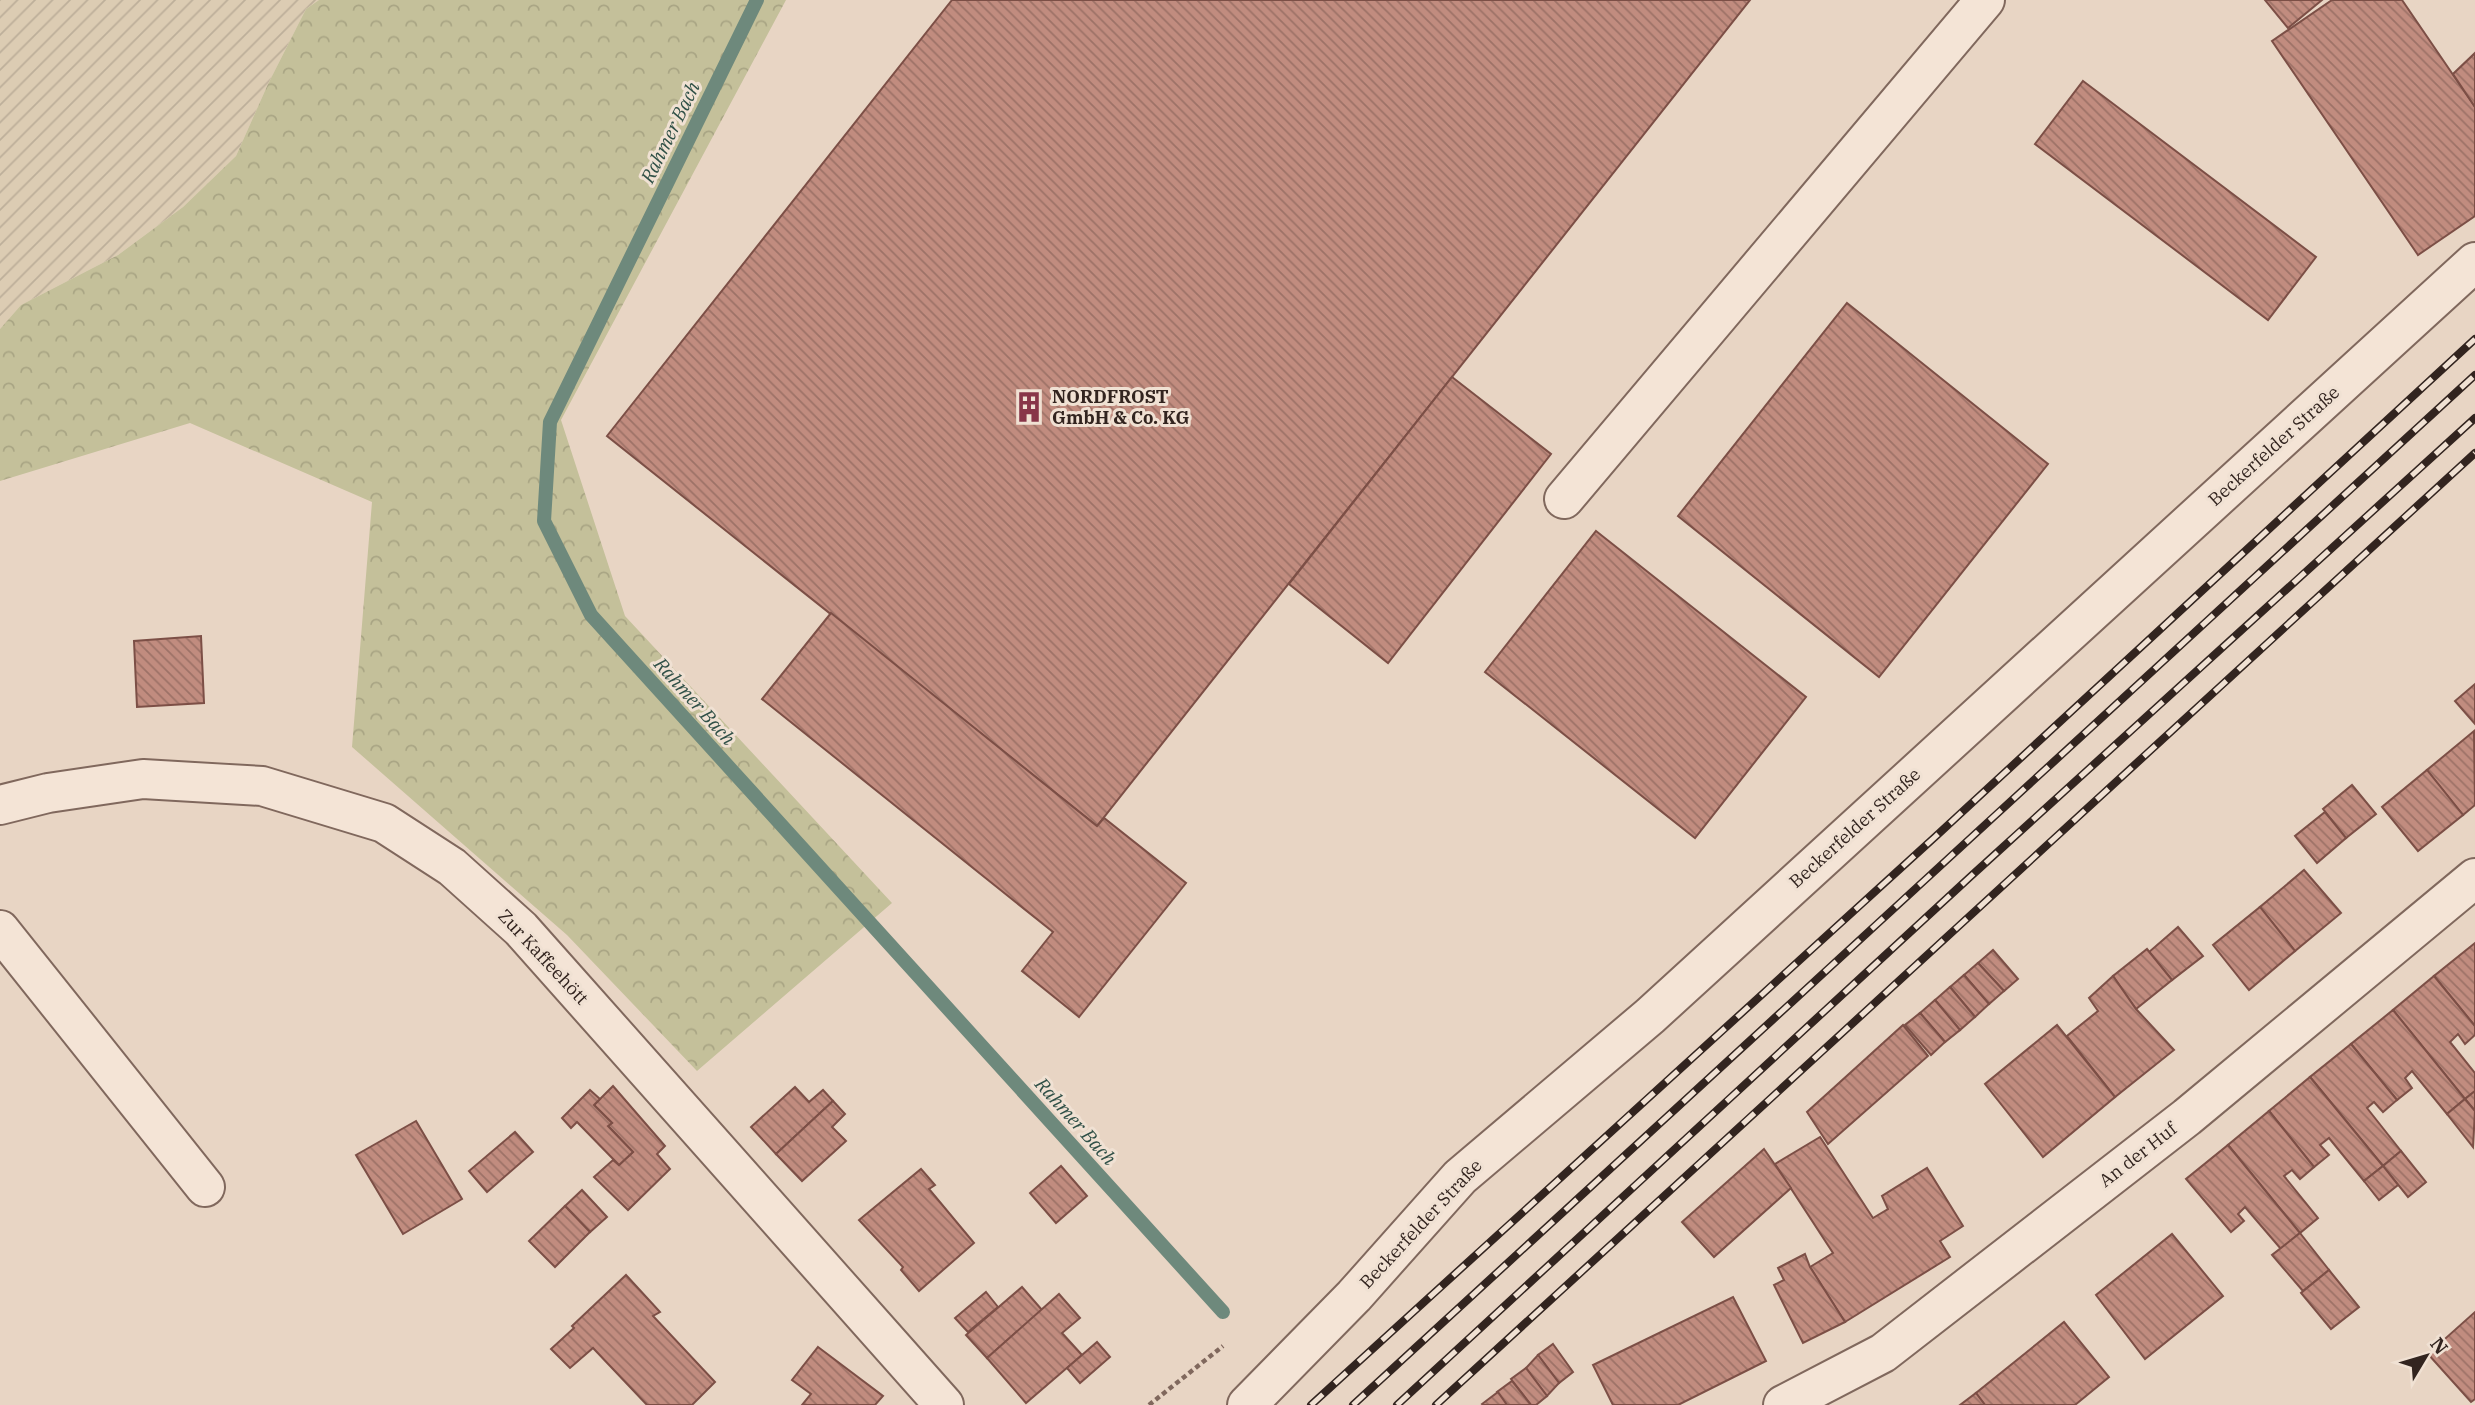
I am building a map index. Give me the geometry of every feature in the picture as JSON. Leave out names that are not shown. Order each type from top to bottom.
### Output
[{"type":"street","points":[[1564,499],[1985,0]]},
{"type":"street","name":"Beckerfelder Straße","points":[[1247,1405],[1354,1296],[1460,1177],[1650,1016],[2475,262]]},
{"type":"street","name":"Zur Kaffeehött","points":[[0,805],[48,793],[143,779],[262,786],[384,823],[452,867],[521,929],[944,1405]]},
{"type":"street","name":"An der Huf","points":[[1783,1405],[1883,1353],[2187,1117],[2475,878]]},
{"type":"street","points":[[0,930],[205,1187]]},
{"type":"path","points":[[1149,1405],[1223,1346]]},
{"type":"shaded area","points":[[0,0],[319,0],[306,9],[236,156],[183,207],[118,255],[21,305],[0,329]]},
{"type":"green space","points":[[319,0],[786,0],[561,420],[625,616],[892,903],[697,1071],[567,935],[352,747],[372,502],[190,423],[0,481],[0,329],[21,305],[118,255],[183,207],[236,156],[306,9]]},
{"type":"building","name":"NORDFROST GmbH & Co. KG","points":[[952,0],[1750,0],[1097,826],[607,436]]},
{"type":"building","points":[[2265,0],[2322,0],[2288,28]]},
{"type":"building","points":[[2332,0],[2402,0],[2475,107],[2475,216],[2418,255],[2272,41]]},
{"type":"building","points":[[2475,53],[2475,107],[2453,74]]},
{"type":"building","points":[[2083,81],[2316,257],[2268,320],[2035,144]]},
{"type":"building","points":[[1847,303],[2048,464],[1879,677],[1678,516]]},
{"type":"building","points":[[1452,377],[1551,454],[1388,663],[1289,584]]},
{"type":"building","points":[[1596,531],[1806,697],[1695,838],[1485,672]]},
{"type":"building","points":[[831,613],[1097,826],[1104,818],[1186,883],[1079,1017],[1022,971],[1053,932],[762,699]]},
{"type":"building","points":[[201,636],[204,703],[137,707],[134,641]]},
{"type":"building","points":[[2475,684],[2475,724],[2455,701]]},
{"type":"building","points":[[2474,731],[2475,805],[2463,815],[2427,770]]},
{"type":"building","points":[[2427,770],[2463,815],[2418,851],[2382,807]]},
{"type":"building","points":[[2352,785],[2376,814],[2346,838],[2323,809]]},
{"type":"building","points":[[2325,812],[2346,838],[2317,863],[2295,836]]},
{"type":"building","points":[[2304,870],[2341,913],[2295,951],[2260,907]]},
{"type":"building","points":[[2260,907],[2295,951],[2249,990],[2213,945]]},
{"type":"building","points":[[2178,927],[2203,956],[2172,980],[2149,952]]},
{"type":"building","points":[[2475,943],[2475,1026],[2434,976]]},
{"type":"building","points":[[2147,949],[2172,980],[2136,1009],[2113,976]]},
{"type":"building","points":[[1993,950],[2018,979],[2004,991],[1978,963]]},
{"type":"building","points":[[1978,963],[2004,991],[1989,1004],[1964,975]]},
{"type":"building","points":[[1964,975],[1989,1004],[1975,1017],[1950,987]]},
{"type":"building","points":[[2113,976],[2136,1009],[2174,1050],[2115,1097],[2067,1036],[2098,1011],[2089,998]]},
{"type":"building","points":[[2434,976],[2475,1026],[2475,1035],[2465,1044],[2458,1034],[2450,1042],[2475,1073],[2475,1091],[2465,1099],[2393,1010]]},
{"type":"building","points":[[1950,987],[1975,1017],[1960,1030],[1935,1000]]},
{"type":"building","points":[[1935,1000],[1960,1030],[1945,1042],[1920,1013]]},
{"type":"building","points":[[2393,1010],[2465,1099],[2447,1114],[2412,1071],[2405,1078],[2412,1088],[2397,1100],[2351,1044]]},
{"type":"building","points":[[1920,1013],[1945,1042],[1931,1055],[1905,1025]]},
{"type":"building","points":[[1903,1025],[1928,1056],[1828,1144],[1807,1112]]},
{"type":"building","points":[[2057,1025],[2115,1097],[2043,1157],[1985,1084]]},
{"type":"building","points":[[2351,1044],[2397,1100],[2383,1112],[2374,1102],[2367,1108],[2401,1151],[2383,1166],[2310,1077]]},
{"type":"building","points":[[2310,1077],[2383,1166],[2364,1181],[2329,1138],[2320,1145],[2329,1155],[2314,1167],[2269,1111]]},
{"type":"building","points":[[613,1086],[665,1146],[657,1154],[670,1169],[628,1210],[594,1177],[613,1160],[619,1165],[633,1152],[608,1126],[612,1123],[594,1105]]},
{"type":"building","points":[[795,1087],[809,1102],[823,1090],[833,1101],[776,1154],[751,1127]]},
{"type":"building","points":[[590,1090],[600,1099],[594,1105],[612,1123],[608,1126],[633,1152],[619,1165],[577,1122],[571,1128],[562,1118]]},
{"type":"building","points":[[2475,1091],[2475,1111],[2465,1099]]},
{"type":"building","points":[[2465,1099],[2475,1111],[2473,1147],[2447,1114]]},
{"type":"building","points":[[833,1101],[845,1114],[832,1127],[846,1141],[802,1181],[776,1154]]},
{"type":"building","points":[[2269,1111],[2314,1167],[2300,1179],[2292,1170],[2284,1176],[2318,1218],[2300,1233],[2228,1145]]},
{"type":"building","points":[[416,1121],[462,1199],[403,1234],[356,1155]]},
{"type":"building","points":[[515,1132],[533,1152],[487,1192],[469,1171]]},
{"type":"building","points":[[1820,1137],[1873,1218],[1888,1209],[1882,1196],[1927,1168],[1963,1226],[1940,1241],[1950,1257],[1845,1322],[1810,1267],[1833,1253],[1775,1164]]},
{"type":"building","points":[[2228,1145],[2300,1233],[2281,1249],[2245,1207],[2238,1214],[2244,1221],[2231,1232],[2186,1179]]},
{"type":"building","points":[[1764,1149],[1791,1188],[1714,1257],[1682,1222]]},
{"type":"building","points":[[2401,1151],[2426,1182],[2408,1197],[2383,1166]]},
{"type":"building","points":[[1061,1166],[1087,1196],[1056,1223],[1030,1193]]},
{"type":"building","points":[[2383,1166],[2398,1185],[2379,1200],[2364,1181]]},
{"type":"building","points":[[921,1169],[935,1185],[929,1189],[974,1243],[919,1291],[901,1270],[903,1267],[859,1220]]},
{"type":"building","points":[[582,1190],[607,1217],[590,1232],[565,1206]]},
{"type":"building","points":[[565,1206],[590,1232],[555,1267],[529,1241]]},
{"type":"building","points":[[2300,1233],[2329,1270],[2303,1291],[2272,1255]]},
{"type":"building","points":[[2172,1234],[2223,1296],[2145,1359],[2096,1295]]},
{"type":"building","points":[[1805,1254],[1810,1267],[1845,1322],[1803,1343],[1774,1285],[1784,1280],[1778,1268]]},
{"type":"building","points":[[2329,1270],[2359,1307],[2331,1329],[2301,1293]]},
{"type":"building","points":[[626,1275],[660,1312],[653,1316],[715,1382],[692,1405],[647,1405],[593,1348],[570,1368],[551,1349]]},
{"type":"building","points":[[1022,1287],[1042,1310],[987,1358],[966,1335]]},
{"type":"building","points":[[986,1292],[998,1307],[968,1332],[955,1318]]},
{"type":"building","points":[[1059,1294],[1080,1318],[1062,1333],[1082,1355],[1026,1403],[987,1358]]},
{"type":"building","points":[[1733,1297],[1766,1361],[1678,1405],[1613,1405],[1593,1365]]},
{"type":"building","points":[[2475,1312],[2475,1399],[2471,1402],[2428,1354]]},
{"type":"building","points":[[2064,1322],[2109,1377],[2075,1405],[1985,1405],[1976,1393]]},
{"type":"building","points":[[1097,1342],[1110,1357],[1080,1383],[1067,1368]]},
{"type":"building","points":[[1553,1344],[1573,1372],[1559,1383],[1538,1355]]},
{"type":"building","points":[[818,1347],[883,1396],[875,1405],[802,1405],[811,1394],[792,1380]]},
{"type":"building","points":[[1538,1355],[1559,1383],[1547,1396],[1526,1368]]},
{"type":"building","points":[[1526,1368],[1547,1396],[1536,1405],[1531,1405],[1511,1379]]},
{"type":"building","points":[[1512,1381],[1531,1405],[1507,1405],[1497,1392]]},
{"type":"building","points":[[1498,1392],[1507,1405],[1482,1404]]},
{"type":"building","points":[[1976,1393],[1985,1405],[1960,1405]]},
{"type":"waterway","name":"Rahmer Bach","points":[[757,0],[550,422],[544,521],[591,615],[1223,1312]]},
{"type":"railway","points":[[1311,1405],[1935,837],[2475,339]]},
{"type":"railway","points":[[1353,1405],[2475,375]]},
{"type":"railway","points":[[1397,1405],[1970,877],[2475,418]]},
{"type":"railway","points":[[1436,1405],[2475,453]]},
{"type":"place","name":"NORDFROST GmbH & Co. KG","points":[[1029,407]]}]
